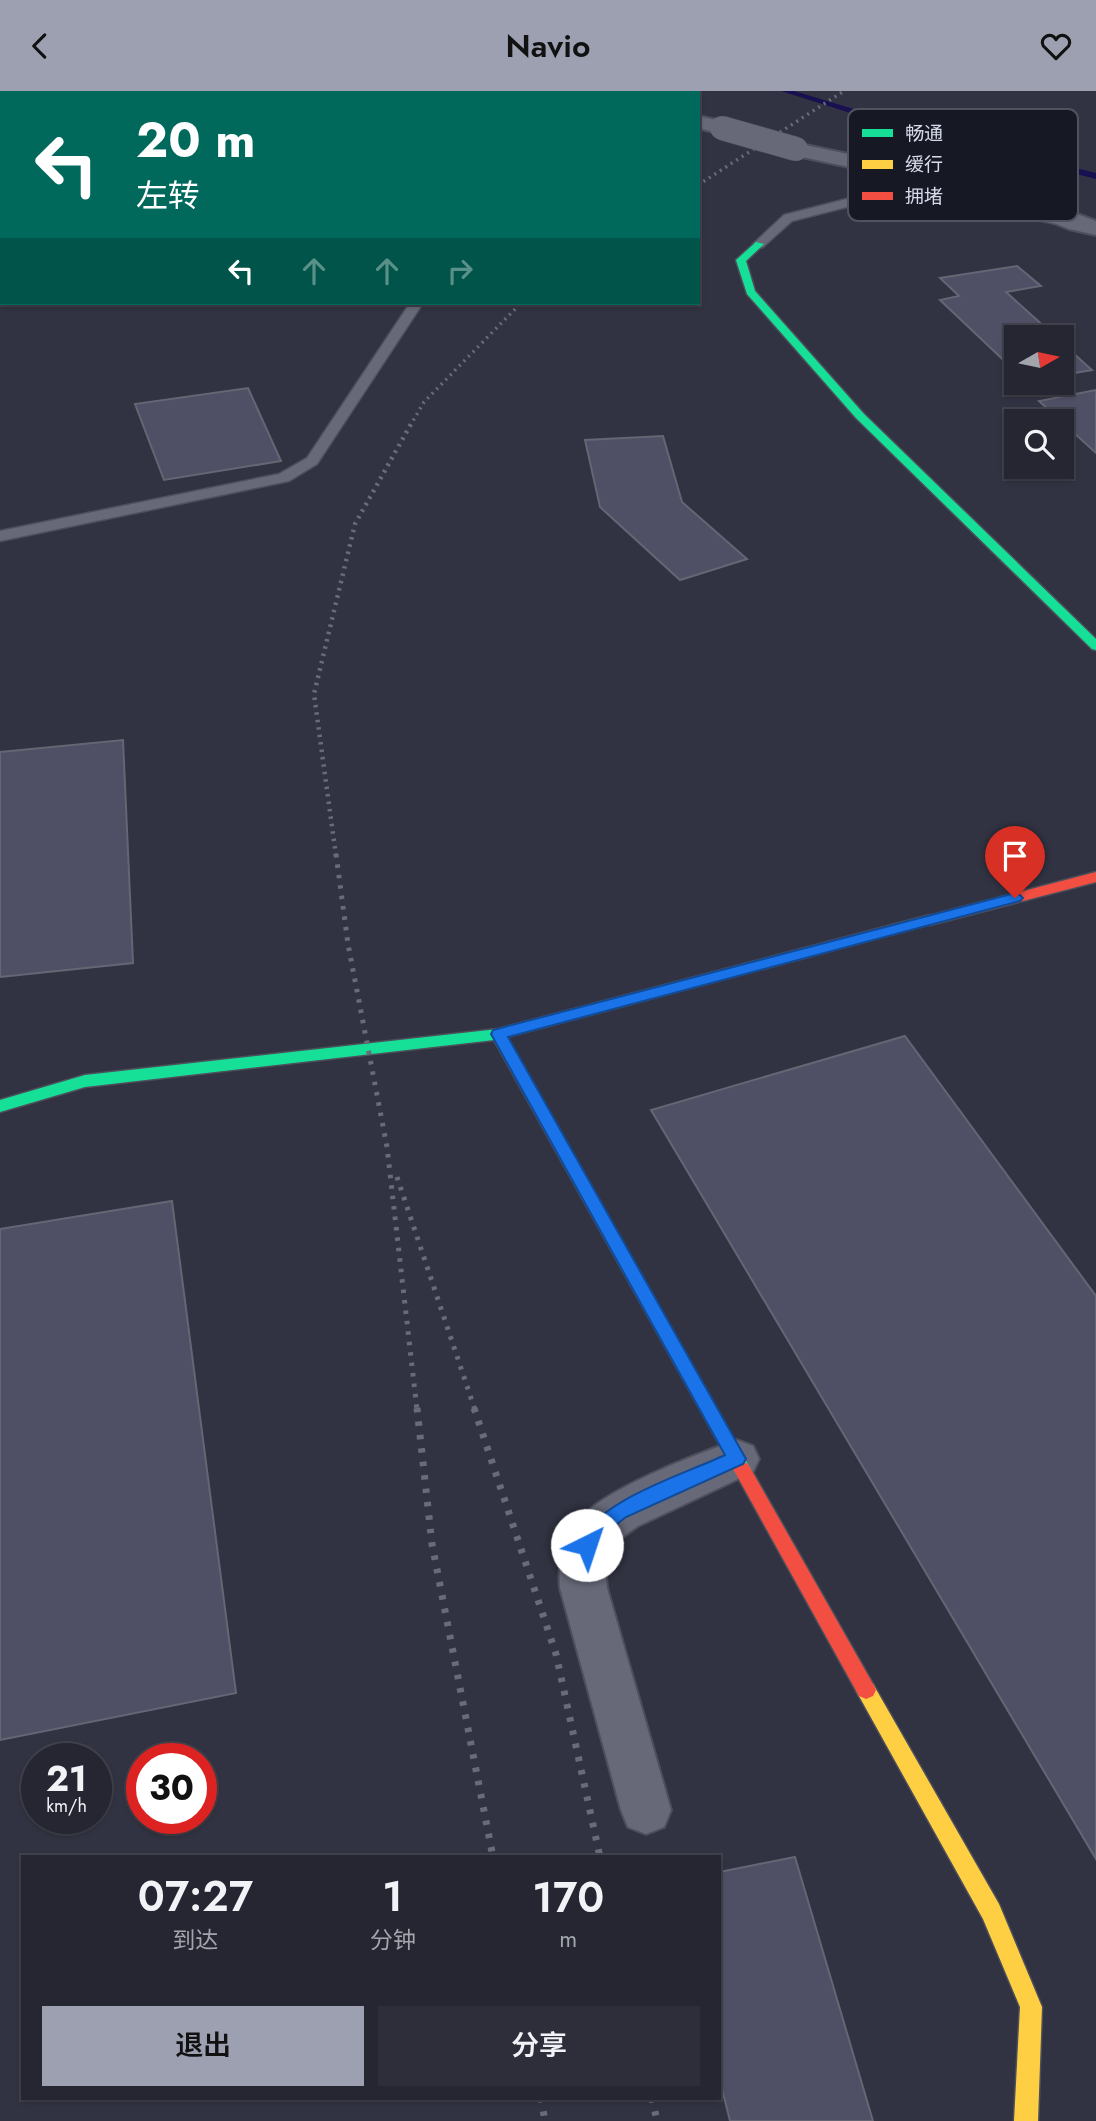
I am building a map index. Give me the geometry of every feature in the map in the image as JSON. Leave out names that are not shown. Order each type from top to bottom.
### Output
[{"type":"street","points":[[700,122],[848,160]]},
{"type":"street","points":[[758,244],[741,260],[750,292],[860,416],[1096,646]]},
{"type":"street","points":[[0,1106],[85,1081],[498,1034],[1096,877]]},
{"type":"street","points":[[498,1034],[991,1912],[1031,2007],[1026,2121]]},
{"type":"street","points":[[646,1810],[592,1612],[582,1590],[580,1567],[587,1545],[600,1526],[619,1511],[737,1459]]},
{"type":"lane","points":[[758,244],[788,218],[848,203]]},
{"type":"lane","points":[[1062,221],[1087,226]]},
{"type":"lane","points":[[0,536],[284,478],[312,461],[415,305]]},
{"type":"building","points":[[1017,266],[1041,286],[1006,292],[1043,325],[1004,325],[1004,361],[940,300],[959,296],[940,278]]},
{"type":"building","points":[[1074,354],[1092,370],[1074,373]]},
{"type":"building","points":[[248,388],[281,461],[164,480],[135,404]]},
{"type":"building","points":[[1096,390],[1096,453],[1074,433],[1074,409],[1048,409],[1039,401]]},
{"type":"building","points":[[663,436],[682,502],[747,559],[680,580],[600,507],[585,440]]},
{"type":"building","points":[[123,740],[133,963],[0,977],[0,752]]},
{"type":"building","points":[[905,1036],[1096,1296],[1096,1859],[651,1110]]},
{"type":"building","points":[[172,1201],[236,1693],[0,1740],[0,1229]]},
{"type":"building","points":[[795,1857],[873,2121],[730,2121],[721,2085],[721,1872]]},
{"type":"waterway","points":[[785,91],[848,110]]},
{"type":"waterway","points":[[1078,171],[1096,176]]},
{"type":"railway","points":[[700,184],[844,91]]},
{"type":"railway","points":[[410,426],[424,402],[519,305]]},
{"type":"railway","points":[[336,856],[314,694],[355,524],[411,424]]},
{"type":"railway","points":[[336,854],[348,944],[387,1147],[417,1410]]},
{"type":"railway","points":[[397,1177],[475,1410]]},
{"type":"railway","points":[[417,1408],[432,1544],[493,1855]]},
{"type":"railway","points":[[474,1408],[556,1654],[600,1855]]},
{"type":"railway","points":[[541,2100],[545,2121]]},
{"type":"railway","points":[[652,2100],[657,2121]]},
{"type":"traffic: fast","points":[[759,244],[741,260],[750,292],[860,416],[1096,646]]},
{"type":"traffic: fast","points":[[0,1106],[85,1081],[498,1034],[930,920]]},
{"type":"traffic: fast","points":[[498,1034],[742,1469]]},
{"type":"traffic: slow","points":[[866,1690],[991,1912],[1031,2007],[1026,2121]]},
{"type":"traffic: jam","points":[[930,920],[1096,877]]},
{"type":"traffic: jam","points":[[742,1469],[866,1690]]},
{"type":"route","points":[[587,1545],[600,1526],[619,1511],[737,1459],[498,1034],[1015,898]]}]
